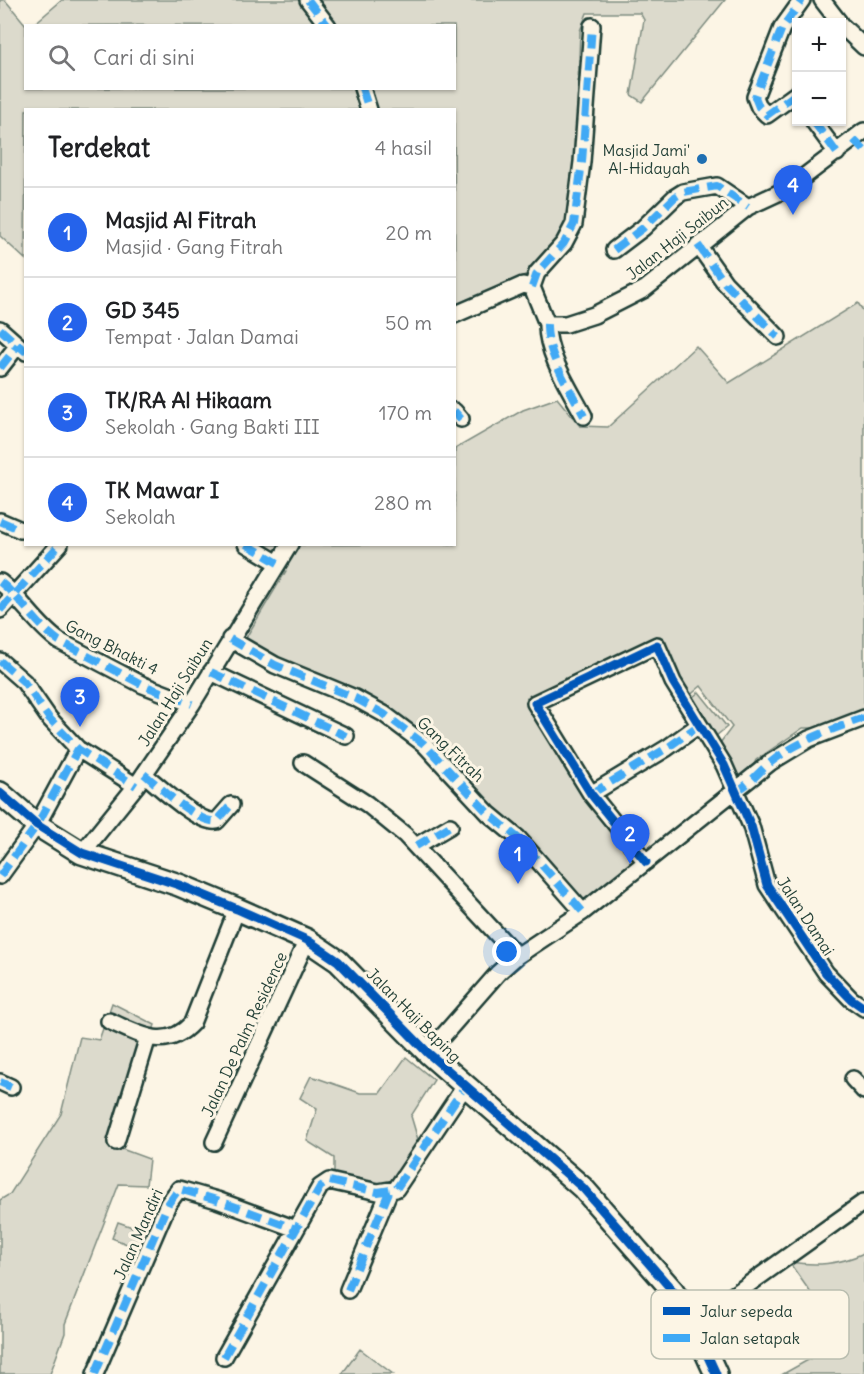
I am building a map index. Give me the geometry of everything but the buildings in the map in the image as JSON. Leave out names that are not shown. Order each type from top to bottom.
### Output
[{"type":"street","points":[[308,0],[326,24]]},
{"type":"street","points":[[792,97],[767,115],[755,97],[782,28],[802,0]]},
{"type":"street","points":[[822,0],[836,18]]},
{"type":"street","points":[[584,416],[546,335],[547,324],[532,287],[537,273],[564,243],[574,224],[582,162],[592,26]]},
{"type":"street","points":[[846,30],[864,47]]},
{"type":"street","points":[[363,90],[368,108]]},
{"type":"street","points":[[817,126],[837,153]]},
{"type":"street","name":"Jalan Haji Saibun","points":[[547,324],[566,324],[594,315],[645,289],[748,207],[789,188],[837,153],[861,140]]},
{"type":"street","points":[[614,250],[682,192],[717,186],[748,207]]},
{"type":"street","points":[[698,245],[725,283],[778,337]]},
{"type":"street","points":[[456,314],[523,285],[532,287]]},
{"type":"street","points":[[0,329],[22,348],[0,368]]},
{"type":"street","points":[[0,521],[21,530]]},
{"type":"street","points":[[0,610],[58,546]]},
{"type":"street","points":[[249,546],[278,563]]},
{"type":"street","name":"Jalan Haji Saibun","points":[[82,853],[140,780],[192,704],[289,546]]},
{"type":"street","name":"Gang Bhakti 4","points":[[0,582],[14,593],[47,633],[59,641],[143,685],[192,704]]},
{"type":"street","name":"Gang Fitrah","points":[[230,639],[275,665],[355,698],[384,714],[424,744],[489,814],[518,838],[583,912]]},
{"type":"street","name":"Jalan Damai","points":[[591,794],[536,700],[657,645],[674,682],[724,765],[751,826],[767,885],[820,965],[839,988],[864,1008]]},
{"type":"street","points":[[0,661],[24,682],[49,718],[78,749],[140,780],[211,822],[218,821],[231,805]]},
{"type":"street","points":[[211,672],[346,736]]},
{"type":"street","points":[[428,1053],[498,973],[517,956],[583,912],[771,762],[809,739],[864,718]]},
{"type":"street","points":[[646,862],[591,794],[667,748],[699,725]]},
{"type":"street","points":[[0,876],[37,825],[78,749]]},
{"type":"street","points":[[303,763],[367,804],[416,846],[517,956]]},
{"type":"street","name":"Jalan Haji Baping","points":[[0,792],[37,825],[82,853],[188,889],[237,909],[307,940],[351,972],[428,1053],[583,1188],[672,1290]]},
{"type":"street","points":[[416,846],[450,826]]},
{"type":"street","points":[[109,1021],[158,1040],[181,1035],[192,1023],[237,909]]},
{"type":"street","name":"Jalan De Palm Residence","points":[[214,1142],[307,940]]},
{"type":"street","points":[[116,1142],[148,1037]]},
{"type":"street","points":[[853,1079],[864,1091]]},
{"type":"street","points":[[348,1290],[389,1192],[402,1182],[465,1086]]},
{"type":"street","points":[[224,1356],[324,1183],[389,1192]]},
{"type":"street","name":"Jalan Mandiri","points":[[95,1374],[168,1204],[179,1189],[217,1200],[296,1229]]},
{"type":"street","points":[[741,1290],[864,1202]]},
{"type":"street","name":"Jalan Haji Baping","points":[[709,1359],[716,1374]]},
{"type":"shaded area","points":[[0,0],[5,0],[25,24],[24,90],[456,90],[456,24],[34,24],[62,0],[725,0],[642,102],[631,95],[644,20],[640,13],[587,13],[580,31],[573,222],[527,274],[456,310],[456,108],[24,108],[24,258],[0,236]]},
{"type":"shaded area","points":[[858,303],[864,312],[864,714],[828,728],[803,728],[756,760],[748,777],[741,783],[720,743],[732,727],[701,686],[688,697],[659,644],[533,701],[645,865],[584,913],[424,742],[241,646],[286,571],[252,546],[456,546],[456,448],[523,410],[557,398],[580,426],[608,427],[696,346],[729,383]]},
{"type":"shaded area","points":[[699,692],[727,727],[716,736],[688,701]]},
{"type":"shaded area","points":[[112,1003],[155,1025],[126,1116],[119,1148],[149,1159],[146,1185],[119,1184],[65,1324],[65,1333],[50,1374],[0,1374],[0,1200],[10,1194],[61,1114],[80,1037],[99,1040]]},
{"type":"shaded area","points":[[406,1057],[434,1080],[411,1116],[419,1143],[393,1191],[334,1175],[334,1158],[307,1141],[317,1109],[300,1098],[311,1076],[360,1093],[380,1093]]},
{"type":"shaded area","points":[[118,1222],[149,1233],[142,1250],[112,1238]]},
{"type":"shaded area","points":[[864,1253],[864,1374],[783,1374],[810,1359],[849,1359],[849,1290],[809,1290],[789,1262],[827,1264]]},
{"type":"shaded area","points":[[360,1349],[393,1374],[342,1374]]},
{"type":"marked path","points":[[308,0],[326,24]]},
{"type":"marked path","points":[[792,97],[767,115],[759,107],[755,97],[782,28],[802,0]]},
{"type":"marked path","points":[[532,287],[537,273],[564,243],[574,224],[582,162],[592,26]]},
{"type":"marked path","points":[[363,90],[368,108]]},
{"type":"marked path","points":[[817,126],[837,153]]},
{"type":"marked path","points":[[854,140],[864,150]]},
{"type":"marked path","points":[[614,250],[643,228],[683,192],[717,186],[748,207]]},
{"type":"marked path","points":[[698,245],[725,283],[778,337]]},
{"type":"marked path","points":[[547,324],[550,347],[584,416]]},
{"type":"marked path","points":[[0,329],[24,350]]},
{"type":"marked path","points":[[0,368],[18,345]]},
{"type":"marked path","points":[[456,413],[461,419]]},
{"type":"marked path","points":[[0,521],[21,530]]},
{"type":"marked path","points":[[0,610],[58,546]]},
{"type":"marked path","points":[[249,546],[278,563]]},
{"type":"marked path","points":[[0,582],[59,641],[143,685],[192,704]]},
{"type":"marked path","points":[[230,639],[275,665],[355,698],[384,714],[424,744],[489,814],[518,838],[583,912]]},
{"type":"marked path","points":[[0,661],[24,682],[49,718],[78,749],[136,786]]},
{"type":"marked path","points":[[211,672],[346,736]]},
{"type":"marked path","points":[[734,791],[743,787],[791,748],[864,718]]},
{"type":"marked path","points":[[591,794],[667,748],[699,725]]},
{"type":"marked path","points":[[0,876],[37,825],[78,749]]},
{"type":"marked path","points":[[144,774],[190,811],[209,821],[217,821],[231,805]]},
{"type":"marked path","points":[[416,846],[450,826]]},
{"type":"marked path","points":[[0,1082],[11,1087]]},
{"type":"marked path","points":[[224,1357],[320,1187],[329,1181],[378,1192],[396,1189],[465,1086]]},
{"type":"marked path","points":[[95,1374],[168,1204],[179,1189],[217,1200],[296,1229]]},
{"type":"marked path","points":[[348,1290],[389,1192]]},
{"type":"cycle path","points":[[646,862],[591,794],[535,703],[657,645],[673,682],[724,765],[751,826],[767,885],[826,973],[851,999],[864,1008]]},
{"type":"cycle path","points":[[0,793],[37,825],[82,853],[179,885],[237,909],[307,940],[338,961],[428,1053],[583,1188],[672,1290]]},
{"type":"cycle path","points":[[709,1359],[716,1374]]},
{"type":"place","name":"Masjid Jami' Al-Hidayah","points":[[702,159]]},
{"type":"place","name":"TK Mawar I","points":[[793,215]]},
{"type":"place","name":"TK/RA Al Hikaam","points":[[80,727]]},
{"type":"place","name":"GD 345","points":[[630,864]]},
{"type":"place","name":"Masjid Al Fitrah","points":[[518,884]]}]
